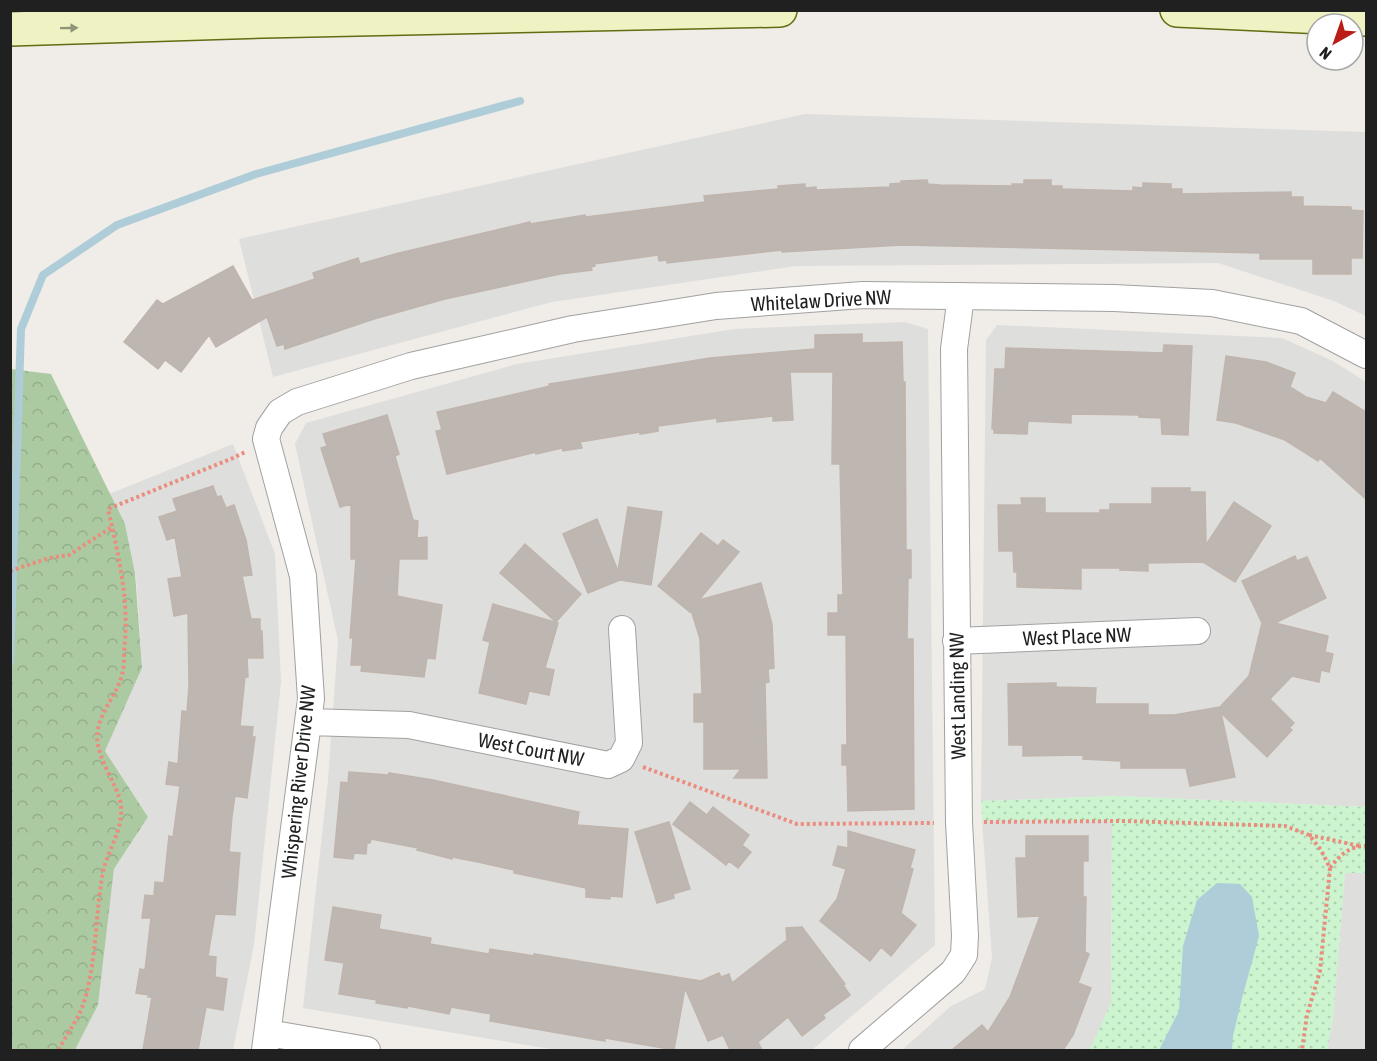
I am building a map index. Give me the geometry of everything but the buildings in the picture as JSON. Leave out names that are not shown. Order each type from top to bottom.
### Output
[{"type":"main road","points":[[10,29],[780,10]]},
{"type":"main road","points":[[1177,10],[1366,19]]},
{"type":"street","name":"Whitelaw Drive NW","points":[[266,439],[269,428],[280,412],[297,402],[411,366],[573,329],[716,306],[863,295],[1114,298],[1212,303],[1301,321],[1366,355]]},
{"type":"street","name":"West Landing NW","points":[[861,1050],[953,972],[964,955],[965,935],[958,822],[954,348],[961,296]]},
{"type":"street","name":"Whispering River Drive NW","points":[[266,439],[303,576],[311,699],[266,1042]]},
{"type":"street","points":[[621,759],[629,743],[622,629]]},
{"type":"street","name":"West Place NW","points":[[956,641],[1197,631]]},
{"type":"street","name":"West Court NW","points":[[308,722],[409,725],[608,765],[621,759]]},
{"type":"street","points":[[266,1042],[367,1050]]},
{"type":"path","points":[[59,1050],[83,1004],[91,971],[96,912],[104,868],[120,822],[121,804],[99,749],[97,730],[106,706],[122,676],[128,624],[121,566],[108,509],[233,458],[266,439]]},
{"type":"path","points":[[10,571],[49,558],[69,555],[112,528]]},
{"type":"path","points":[[621,759],[797,824],[1125,821],[1285,826],[1309,835],[1366,846]]},
{"type":"path","points":[[1309,835],[1321,850],[1330,868]]},
{"type":"path","points":[[1302,1050],[1307,1015],[1320,971],[1330,868],[1340,855],[1360,846]]},
{"type":"shaded area","points":[[805,114],[1366,132],[1366,316],[1334,301],[1218,263],[796,266],[552,302],[273,377],[239,239]]},
{"type":"shaded area","points":[[905,322],[928,329],[935,945],[812,1050],[557,1050],[303,1008],[328,780],[338,641],[295,444],[306,423],[517,364],[734,329]]},
{"type":"shaded area","points":[[997,325],[1282,338],[1333,361],[1366,382],[1366,807],[1116,796],[981,801],[986,340]]},
{"type":"shaded area","points":[[233,444],[275,554],[281,682],[254,945],[233,1050],[75,1050],[98,1005],[114,869],[148,817],[105,751],[142,668],[136,577],[125,524],[109,494]]},
{"type":"shaded area","points":[[982,820],[1112,820],[1111,1003],[1090,1050],[902,1050],[951,1006],[985,989],[992,958]]},
{"type":"shaded area","points":[[1345,873],[1366,873],[1366,1050],[1327,1050],[1333,1018]]},
{"type":"green space","points":[[11,369],[51,374],[125,524],[135,573],[142,668],[105,751],[148,817],[114,869],[98,1005],[75,1050],[11,1050]]},
{"type":"green space","points":[[1116,796],[1366,807],[1366,873],[1345,873],[1333,1018],[1327,1050],[1090,1050],[1111,1003],[1112,821],[982,820],[981,801]]},
{"type":"water","points":[[1217,883],[1240,884],[1252,897],[1259,936],[1241,1002],[1232,1050],[1159,1050],[1179,1011],[1183,946],[1197,900]]},
{"type":"waterway","points":[[10,662],[21,329],[43,275],[117,225],[256,174],[520,101]]}]
